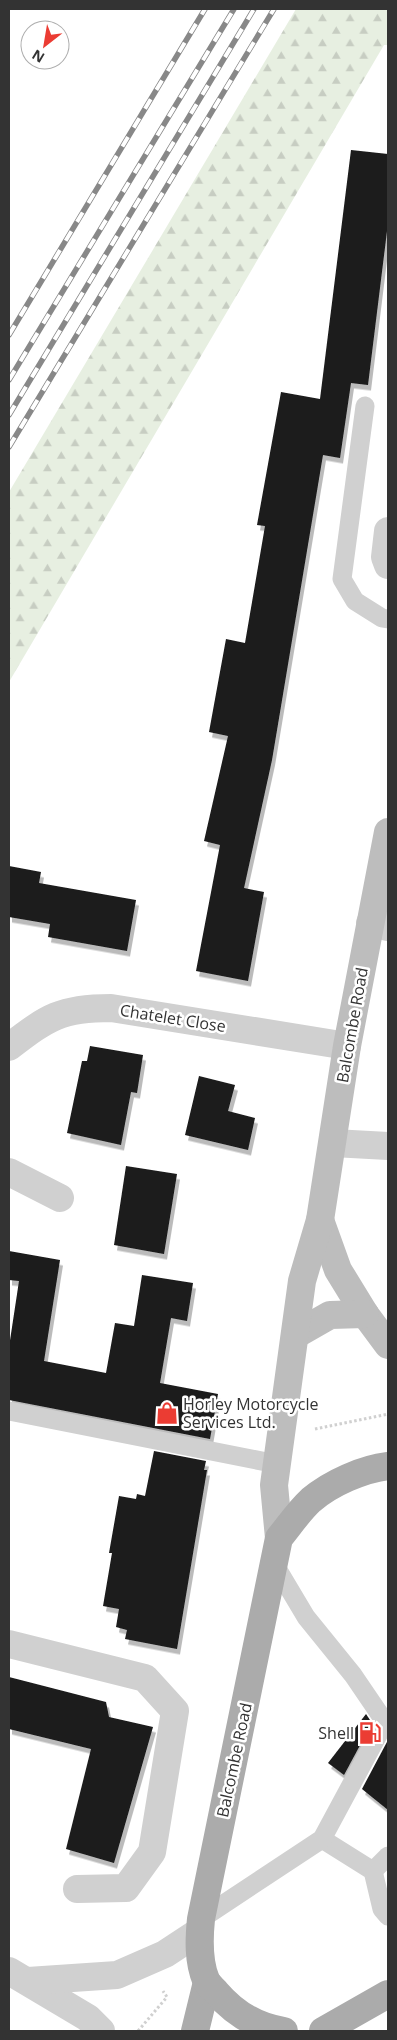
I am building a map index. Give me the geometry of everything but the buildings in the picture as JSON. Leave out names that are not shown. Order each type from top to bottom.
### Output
[{"type":"main road","name":"Balcombe Road","points":[[207,1982],[200,1960],[200,1925],[275,1565],[279,1538],[274,1485],[302,1281],[320,1220],[346,1046],[379,925],[388,832]]},
{"type":"main road","name":"Balcombe Road","points":[[320,1220],[338,1270],[364,1314],[388,1345]]},
{"type":"main road","points":[[295,1335],[330,1316],[364,1314]]},
{"type":"main road","points":[[279,1538],[312,1500],[345,1479],[388,1466]]},
{"type":"main road","points":[[195,2031],[207,1982]]},
{"type":"main road","points":[[207,1982],[228,2006],[250,2021],[284,2031]]},
{"type":"main road","points":[[323,2031],[386,1997]]},
{"type":"street","points":[[388,531],[385,557],[388,565]]},
{"type":"street","name":"Chatelet Close","points":[[9,1047],[31,1030],[57,1014],[83,1008],[111,1008],[346,1046]]},
{"type":"street","points":[[333,1143],[388,1146]]},
{"type":"street","points":[[9,1172],[60,1198]]},
{"type":"street","points":[[9,1644],[145,1678],[175,1711],[152,1852],[126,1888],[77,1889]]},
{"type":"street","points":[[18,1976],[117,1975],[165,1954],[200,1925]]},
{"type":"street","points":[[18,1976],[88,2018],[101,2031]]},
{"type":"lane","points":[[365,406],[342,578],[355,601],[382,618],[388,619]]},
{"type":"lane","points":[[9,1411],[277,1464]]},
{"type":"lane","points":[[200,1925],[322,1839],[385,1722],[353,1675],[306,1617],[275,1565]]},
{"type":"lane","points":[[322,1839],[373,1871],[382,1909],[388,1916]]},
{"type":"lane","points":[[373,1871],[388,1856]]},
{"type":"path","points":[[306,1431],[388,1414]]},
{"type":"path","points":[[138,2031],[167,1997],[160,1985]]},
{"type":"green space","points":[[296,9],[388,9],[388,45],[384,45],[9,682],[9,492]]},
{"type":"railway","points":[[9,335],[205,9]]},
{"type":"railway","points":[[9,380],[234,9]]},
{"type":"railway","points":[[9,415],[254,9]]},
{"type":"railway","points":[[9,447],[274,9]]},
{"type":"place","name":"Horley Motorcycle Services Ltd.","points":[[167,1413]]},
{"type":"place","name":"Shell","points":[[370,1733]]}]
